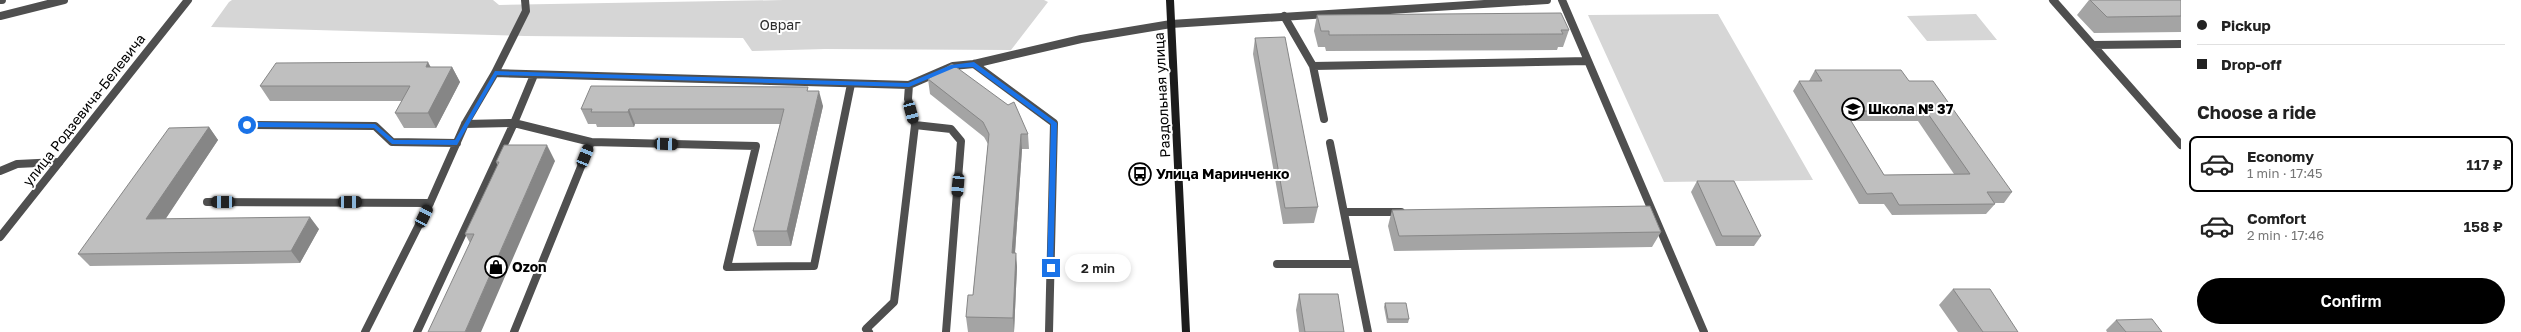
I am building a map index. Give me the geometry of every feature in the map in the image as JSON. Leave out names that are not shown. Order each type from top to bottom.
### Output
[{"type":"main road","name":"Раздольная улица","points":[[1170,0],[1186,332]]},
{"type":"street","points":[[0,16],[64,0]]},
{"type":"street","name":"улица Родзевича-Белевича","points":[[0,237],[188,0]]},
{"type":"street","points":[[366,332],[430,203],[466,124],[495,73],[526,11],[525,0]]},
{"type":"street","points":[[495,73],[909,85],[953,66],[974,64],[1081,39],[1171,24],[1547,0]]},
{"type":"street","points":[[1562,0],[1648,210],[1704,332]]},
{"type":"street","points":[[2053,0],[2181,145]]},
{"type":"street","points":[[1284,16],[1313,66],[1324,119]]},
{"type":"street","points":[[2093,45],[2181,44]]},
{"type":"street","points":[[1313,66],[1588,61]]},
{"type":"street","points":[[974,64],[1054,123],[1049,332]]},
{"type":"street","points":[[417,332],[514,123],[534,75]]},
{"type":"street","points":[[466,124],[514,123],[591,142],[756,146],[727,267],[814,266],[851,84]]},
{"type":"street","points":[[865,331],[894,302],[915,125],[908,98],[909,85]]},
{"type":"street","points":[[247,125],[375,126],[392,142],[457,143]]},
{"type":"street","points":[[915,125],[952,129],[961,141],[946,332]]},
{"type":"street","points":[[514,332],[591,142]]},
{"type":"street","points":[[1330,143],[1368,332]]},
{"type":"street","points":[[0,171],[17,164],[59,162]]},
{"type":"street","points":[[207,202],[430,203]]},
{"type":"street","points":[[1344,212],[1407,212]]},
{"type":"street","points":[[1277,264],[1354,264]]},
{"type":"green space","name":"Овраг","points":[[232,0],[493,0],[499,5],[784,0],[1044,0],[1048,2],[1011,50],[825,49],[752,51],[743,38],[525,36],[211,27]]},
{"type":"green space","points":[[1718,14],[1813,180],[1664,182],[1588,15]]},
{"type":"green space","points":[[1976,14],[1997,40],[1927,41],[1907,16]]},
{"type":"building","points":[[2090,0],[2181,0],[2181,16],[2107,17]]},
{"type":"building","points":[[1561,13],[1569,30],[1561,30],[1563,34],[1329,35],[1329,31],[1321,31],[1317,15]]},
{"type":"building","points":[[1285,37],[1318,207],[1285,208],[1255,38]]},
{"type":"building","points":[[428,62],[426,67],[452,67],[428,113],[395,113],[410,86],[260,86],[276,63]]},
{"type":"building","points":[[952,64],[1008,105],[1014,102],[1028,134],[1021,134],[1012,253],[1016,253],[1013,318],[966,317],[968,295],[973,295],[989,134],[983,122],[928,79]]},
{"type":"building","points":[[1815,70],[1901,70],[1909,81],[1933,81],[2012,192],[1987,192],[1995,204],[1899,205],[1892,193],[1867,194],[1799,81],[1822,81]],"holes":[[[1845,111],[1926,111],[1970,174],[1884,175]]]},
{"type":"building","points":[[591,86],[808,87],[807,91],[819,91],[787,231],[753,231],[784,109],[629,109],[628,112],[591,112],[592,109],[581,109]]},
{"type":"building","points":[[209,127],[146,219],[310,217],[291,251],[78,254],[169,128]]},
{"type":"building","points":[[504,145],[547,145],[465,332],[428,332],[474,234],[465,234],[499,162],[496,162]]},
{"type":"building","points":[[1697,181],[1734,181],[1761,236],[1722,236]]},
{"type":"building","points":[[1650,206],[1661,232],[1399,236],[1392,210]]},
{"type":"building","points":[[1953,289],[1990,289],[2018,332],[1983,332]]},
{"type":"building","points":[[1299,294],[1338,294],[1344,332],[1305,332]]},
{"type":"building","points":[[1385,303],[1406,303],[1409,319],[1388,319]]},
{"type":"building","points":[[2152,319],[2162,332],[2126,332],[2116,320]]},
{"type":"place","name":"Школа № 37","points":[[1853,109]]},
{"type":"place","name":"Улица Маринченко","points":[[1140,174]]},
{"type":"place","name":"Ozon","points":[[496,267]]},
{"type":"route","points":[[247,125],[375,126],[392,142],[457,143],[495,73],[909,85],[953,66],[974,64],[1054,123],[1051,268]]}]
